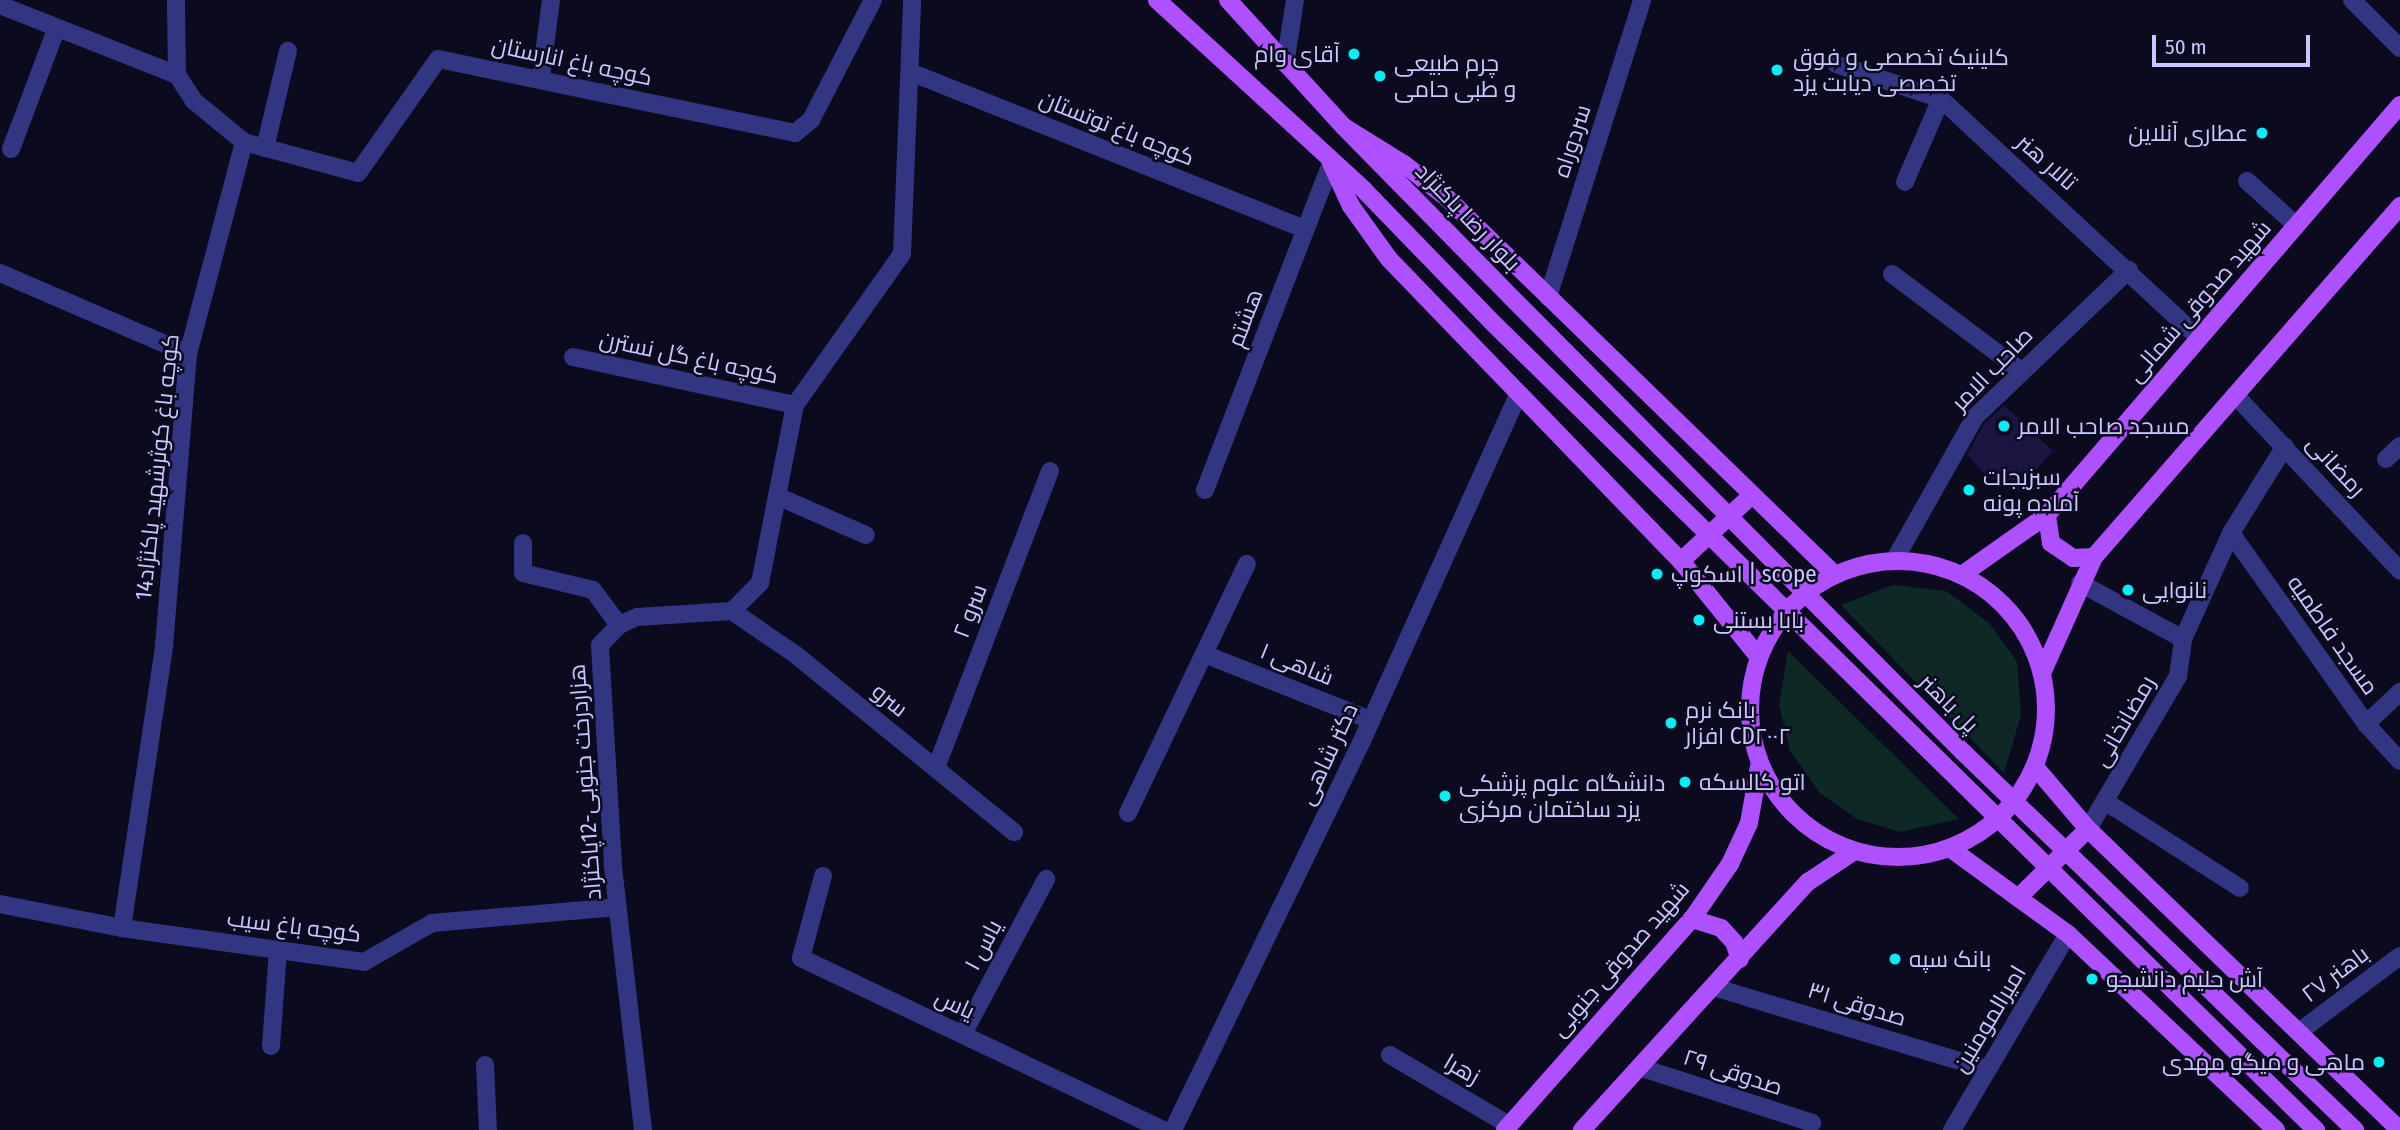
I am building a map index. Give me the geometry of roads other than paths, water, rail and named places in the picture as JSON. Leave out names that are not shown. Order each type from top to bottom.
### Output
[{"type":"main road","points":[[1157,0],[1331,163],[1364,190],[1493,323],[2316,1130]]},
{"type":"main road","points":[[1228,0],[1344,127],[1404,164],[1447,198],[1834,574]]},
{"type":"main road","name":"شهید صدوقی شمالی","points":[[1963,574],[2047,515],[2400,105]]},
{"type":"main road","name":"بلوار رضا پاکنژاد","points":[[1344,127],[1516,302]]},
{"type":"main road","points":[[1331,163],[1351,206],[1389,259],[1681,561],[1758,656]]},
{"type":"main road","points":[[2043,671],[2080,583],[2094,557],[2400,206]]},
{"type":"main road","name":"پل باهنر","points":[[1516,302],[1963,752],[2355,1130]]},
{"type":"main road","points":[[1681,561],[1752,495]]},
{"type":"main road","points":[[2047,515],[2051,542],[2073,558],[2094,557]]},
{"type":"main road","points":[[1895,559],[1963,574],[2014,614],[2043,671],[2048,720],[2036,768],[2002,817],[1951,849],[1902,859],[1853,852],[1797,820],[1759,767],[1748,712],[1758,656],[1788,607],[1834,574],[1895,559]]},
{"type":"main road","name":"شهید صدوقی جنوبی","points":[[1507,1128],[1692,919],[1730,864],[1749,823],[1759,767]]},
{"type":"main road","points":[[2036,768],[2088,829],[2400,1130]]},
{"type":"main road","points":[[2018,898],[2088,829]]},
{"type":"main road","points":[[1951,849],[2068,934],[2272,1129]]},
{"type":"main road","points":[[1582,1130],[1808,882],[1853,852]]},
{"type":"main road","points":[[1692,919],[1721,928],[1734,942],[1740,959]]},
{"type":"street","points":[[176,0],[177,75],[194,101],[244,142]]},
{"type":"street","points":[[541,77],[551,0]]},
{"type":"street","name":"کوچه باغ انارستان","points":[[244,142],[358,173],[438,60],[541,77],[795,133],[811,120],[873,0]]},
{"type":"street","points":[[523,543],[523,573],[593,590],[619,625],[637,617],[732,611],[760,583],[795,405],[902,254],[912,0]]},
{"type":"street","points":[[1285,64],[1295,0]]},
{"type":"street","name":"سردوراه","points":[[1548,297],[1642,0]]},
{"type":"street","points":[[2352,0],[2400,48]]},
{"type":"street","points":[[0,5],[56,30],[177,75]]},
{"type":"street","points":[[11,149],[56,30]]},
{"type":"street","points":[[265,148],[288,51]]},
{"type":"street","name":"تالار هنر","points":[[1836,64],[1941,99],[2129,270],[2199,338]]},
{"type":"street","name":"کوچه باغ توتستان","points":[[910,72],[1305,229]]},
{"type":"street","points":[[1905,182],[1941,99]]},
{"type":"street","name":"کوچه باغ کوثرشهید پاکنژاد14","points":[[122,928],[164,646],[188,355],[244,142]]},
{"type":"street","name":"هشتم","points":[[1205,490],[1331,163]]},
{"type":"street","points":[[2247,181],[2297,225]]},
{"type":"street","name":"صاحب الامر","points":[[1895,559],[1975,417],[2129,270]]},
{"type":"street","points":[[0,273],[188,355]]},
{"type":"street","points":[[1892,274],[2021,371]]},
{"type":"street","name":"کوچه باغ گل نسترن","points":[[573,356],[795,405]]},
{"type":"street","name":"دکتر شاهی","points":[[1173,1130],[1371,720],[1518,395]]},
{"type":"street","name":"رمضانی","points":[[2235,395],[2400,571]]},
{"type":"street","name":"رمضانخانی","points":[[2088,829],[2178,676],[2183,639],[2231,533],[2285,446]]},
{"type":"street","points":[[2386,459],[2400,446]]},
{"type":"street","name":"سرو ۲","points":[[936,768],[1051,471]]},
{"type":"street","points":[[777,496],[866,535]]},
{"type":"street","name":"مسجد فاطمیه","points":[[2231,533],[2366,724],[2400,761]]},
{"type":"street","points":[[1128,813],[1247,564]]},
{"type":"street","points":[[2080,583],[2183,639]]},
{"type":"street","name":"سرو","points":[[732,611],[796,655],[1014,832]]},
{"type":"street","name":"هزاردرخت جنوبی-12پاکنژاد","points":[[619,625],[600,645],[617,907],[643,1130]]},
{"type":"street","name":"شاهی ۱","points":[[1204,654],[1371,720]]},
{"type":"street","points":[[2366,724],[2400,692]]},
{"type":"street","points":[[2106,802],[2240,888]]},
{"type":"street","name":"یاس","points":[[822,876],[802,958],[1164,1130]]},
{"type":"street","name":"یاس ۱","points":[[963,1034],[1046,879]]},
{"type":"street","name":"کوچه باغ سیب","points":[[0,904],[122,928],[365,962],[432,923],[617,907]]},
{"type":"street","name":"امیرالمومنین","points":[[1952,1130],[2068,934]]},
{"type":"street","points":[[271,1046],[278,950]]},
{"type":"street","name":"باهنر ۲۷","points":[[2299,1032],[2400,956]]},
{"type":"street","name":"صدوقی ۳۱","points":[[1713,987],[1986,1069]]},
{"type":"street","name":"زهرا","points":[[1390,1055],[1507,1128]]},
{"type":"street","points":[[485,1065],[488,1130]]},
{"type":"street","name":"صدوقی ۲۹","points":[[1639,1067],[1812,1123]]},
{"type":"place","name":"آقای وام","points":[[1354,54]]},
{"type":"place","name":"کلینیک تخصصی و فوق تخصصی دیابت یزد","points":[[1777,70]]},
{"type":"place","name":"چرم طبیعی و طبی حامی","points":[[1380,76]]},
{"type":"place","name":"عطاری آنلاین","points":[[2262,133]]},
{"type":"place","name":"مسجد صاحب الامر","points":[[2004,426]]},
{"type":"place","name":"سبزیجات آماده پونه","points":[[1969,490]]},
{"type":"place","name":"اسکوپ | scope","points":[[1657,574]]},
{"type":"place","name":"نانوایی","points":[[2128,590]]},
{"type":"place","name":"بابا بستنی","points":[[1699,620]]},
{"type":"place","name":"بانک نرم افزار CD۲۰۰۲","points":[[1671,723]]},
{"type":"place","name":"اتو کالسکه","points":[[1685,782]]},
{"type":"place","name":"دانشگاه علوم پزشکی یزد ساختمان مرکزی","points":[[1445,796]]},
{"type":"place","name":"بانک سپه","points":[[1895,959]]},
{"type":"place","name":"آش حلیم دانشجو","points":[[2092,979]]},
{"type":"place","name":"ماهی و میگو مهدی","points":[[2379,1062]]}]
